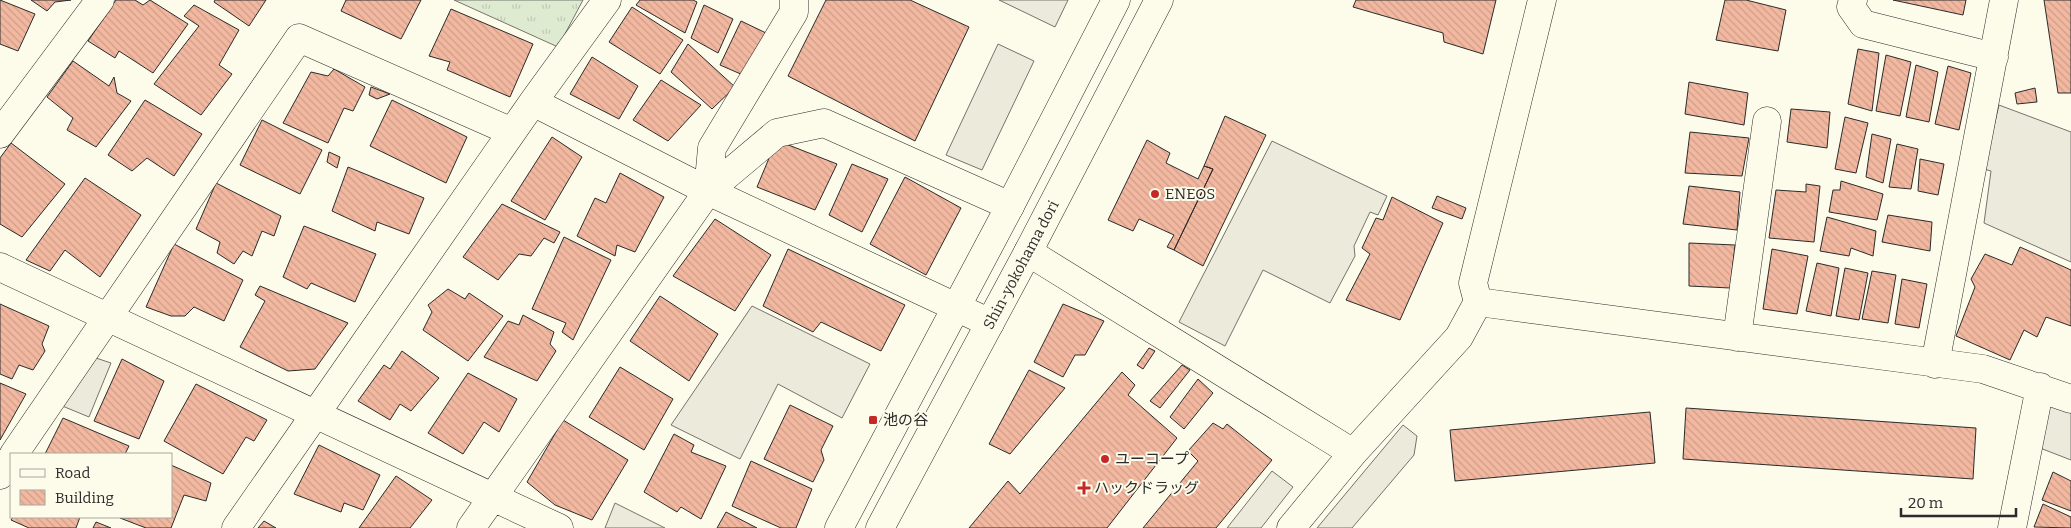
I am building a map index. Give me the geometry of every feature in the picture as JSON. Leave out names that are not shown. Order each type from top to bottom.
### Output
[{"type":"street","points":[[0,134],[100,0]]},
{"type":"street","points":[[236,528],[317,415],[533,102],[608,0]]},
{"type":"street","points":[[708,191],[712,148],[794,12],[794,0]]},
{"type":"street","points":[[839,528],[1010,206],[1116,0]]},
{"type":"street","name":"Shin-yokohama dori","points":[[880,528],[1028,252],[1159,0]]},
{"type":"street","points":[[1291,528],[1353,453],[1459,337],[1478,302],[1473,283],[1542,0]]},
{"type":"street","points":[[1853,0],[1852,6],[1863,24],[1994,57]]},
{"type":"street","points":[[1934,364],[2004,0]]},
{"type":"street","points":[[15,453],[299,38],[512,132]]},
{"type":"street","points":[[533,102],[708,191],[990,323]]},
{"type":"street","points":[[1737,337],[1767,121]]},
{"type":"street","points":[[471,528],[708,191],[777,133],[824,123],[1010,206]]},
{"type":"street","points":[[1028,252],[1353,453]]},
{"type":"street","points":[[0,266],[559,528]]},
{"type":"street","points":[[1478,302],[1983,369],[2071,399]]},
{"type":"street","points":[[2012,528],[2040,387]]},
{"type":"street","points":[[0,475],[10,460]]},
{"type":"green space","points":[[454,0],[583,0],[558,47]]},
{"type":"shaded area","points":[[999,0],[1068,0],[1055,27]]},
{"type":"shaded area","points":[[998,44],[1034,61],[982,170],[946,155]]},
{"type":"shaded area","points":[[1999,105],[2071,132],[2071,262],[1984,223],[1991,171],[1984,169]]},
{"type":"shaded area","points":[[1272,141],[1387,196],[1378,215],[1370,212],[1354,246],[1355,256],[1330,303],[1263,270],[1225,346],[1179,322]]},
{"type":"shaded area","points":[[752,306],[870,364],[842,418],[778,384],[740,459],[671,425]]},
{"type":"shaded area","points":[[93,357],[111,363],[89,417],[60,405]]},
{"type":"shaded area","points":[[2047,402],[2071,411],[2071,460],[2040,448]]},
{"type":"shaded area","points":[[1403,425],[1417,436],[1414,455],[1352,528],[1317,528]]},
{"type":"shaded area","points":[[1272,471],[1293,487],[1261,528],[1227,528]]},
{"type":"shaded area","points":[[615,503],[665,528],[605,528]]},
{"type":"building","points":[[0,0],[35,14],[18,51],[0,44]]},
{"type":"building","points":[[31,0],[71,0],[55,2],[47,11]]},
{"type":"building","points":[[116,0],[135,0],[143,5],[150,0],[188,24],[153,73],[119,51],[115,58],[88,41]]},
{"type":"building","points":[[215,0],[266,0],[249,26],[214,2]]},
{"type":"building","points":[[346,0],[421,0],[401,39],[341,11]]},
{"type":"building","points":[[640,0],[693,0],[697,2],[685,33],[636,5]]},
{"type":"building","points":[[826,0],[910,0],[969,27],[915,141],[788,76]]},
{"type":"building","points":[[1356,0],[1496,0],[1483,54],[1444,42],[1443,33],[1353,7]]},
{"type":"building","points":[[1725,0],[1746,0],[1786,10],[1778,51],[1716,40]]},
{"type":"building","points":[[1893,0],[1966,0],[1963,15]]},
{"type":"building","points":[[2044,0],[2071,0],[2071,93],[2058,93]]},
{"type":"building","points":[[194,5],[239,30],[219,65],[232,74],[201,115],[154,84],[199,26],[184,16]]},
{"type":"building","points":[[704,5],[733,19],[718,53],[691,38]]},
{"type":"building","points":[[632,7],[683,40],[660,74],[609,42]]},
{"type":"building","points":[[451,9],[533,44],[510,97],[447,70],[450,62],[429,56]]},
{"type":"building","points":[[741,21],[766,33],[743,75],[720,65]]},
{"type":"building","points":[[688,44],[735,87],[712,109],[671,72]]},
{"type":"building","points":[[1858,49],[1879,53],[1872,111],[1848,104]]},
{"type":"building","points":[[1886,55],[1911,62],[1900,116],[1876,111]]},
{"type":"building","points":[[592,57],[638,86],[619,119],[570,94]]},
{"type":"building","points":[[73,61],[109,86],[114,77],[117,93],[131,101],[96,147],[67,130],[73,118],[47,97]]},
{"type":"building","points":[[1916,65],[1938,72],[1929,122],[1906,117]]},
{"type":"building","points":[[1948,66],[1971,73],[1959,130],[1935,124]]},
{"type":"building","points":[[334,69],[365,87],[353,111],[344,108],[328,143],[283,123],[311,72],[328,76]]},
{"type":"building","points":[[661,80],[701,105],[668,141],[633,120]]},
{"type":"building","points":[[1689,82],[1748,93],[1744,125],[1685,114]]},
{"type":"building","points":[[371,87],[390,94],[377,99],[369,95]]},
{"type":"building","points":[[2035,88],[2037,102],[2017,104],[2015,93]]},
{"type":"building","points":[[145,100],[202,134],[174,176],[147,158],[132,171],[108,155]]},
{"type":"building","points":[[392,100],[467,137],[446,183],[370,146]]},
{"type":"building","points":[[1791,109],[1830,112],[1827,148],[1787,142]]},
{"type":"building","points":[[1225,116],[1266,135],[1203,266],[1174,250],[1213,169],[1204,166]]},
{"type":"building","points":[[1845,117],[1868,123],[1856,173],[1835,169]]},
{"type":"building","points":[[262,120],[322,150],[300,194],[240,165]]},
{"type":"building","points":[[1690,132],[1749,138],[1742,176],[1685,173]]},
{"type":"building","points":[[1872,134],[1891,139],[1883,183],[1866,177]]},
{"type":"building","points":[[552,137],[582,157],[545,220],[511,201]]},
{"type":"building","points":[[1147,140],[1170,153],[1166,163],[1198,179],[1204,166],[1213,169],[1174,250],[1167,247],[1174,235],[1139,219],[1133,231],[1108,220]]},
{"type":"building","points":[[11,143],[65,184],[22,237],[0,224],[0,158]]},
{"type":"building","points":[[786,144],[837,164],[815,210],[757,187],[772,151]]},
{"type":"building","points":[[1897,144],[1918,149],[1911,189],[1889,187]]},
{"type":"building","points":[[329,152],[340,157],[337,168],[327,162]]},
{"type":"building","points":[[1920,159],[1944,164],[1938,195],[1918,191]]},
{"type":"building","points":[[852,164],[888,179],[862,232],[829,215]]},
{"type":"building","points":[[348,167],[424,198],[409,234],[377,222],[375,231],[332,211]]},
{"type":"building","points":[[620,173],[664,197],[635,252],[617,245],[615,256],[577,236],[595,198],[606,203]]},
{"type":"building","points":[[905,177],[961,208],[926,275],[870,244]]},
{"type":"building","points":[[85,178],[141,215],[100,277],[65,250],[50,271],[26,260]]},
{"type":"building","points":[[1841,181],[1883,194],[1877,220],[1829,212],[1833,190],[1840,190]]},
{"type":"building","points":[[216,183],[281,216],[274,236],[262,231],[252,256],[243,251],[234,264],[217,253],[220,242],[196,229]]},
{"type":"building","points":[[1806,184],[1820,186],[1814,242],[1769,238],[1776,190],[1806,192]]},
{"type":"building","points":[[1689,186],[1740,192],[1737,230],[1683,224]]},
{"type":"building","points":[[1437,196],[1466,208],[1462,219],[1432,208]]},
{"type":"building","points":[[1392,197],[1443,223],[1400,320],[1346,300],[1370,254],[1362,248],[1376,218],[1383,220]]},
{"type":"building","points":[[502,204],[560,232],[554,243],[544,238],[531,256],[519,254],[498,280],[463,257]]},
{"type":"building","points":[[1888,215],[1932,222],[1930,251],[1882,242]]},
{"type":"building","points":[[1827,217],[1876,231],[1873,256],[1851,248],[1849,256],[1820,251]]},
{"type":"building","points":[[715,219],[771,255],[735,311],[673,276]]},
{"type":"building","points":[[304,226],[376,254],[355,302],[311,283],[307,289],[283,277]]},
{"type":"building","points":[[564,237],[611,260],[573,340],[562,332],[566,323],[532,309]]},
{"type":"building","points":[[1689,243],[1735,245],[1730,288],[1689,286]]},
{"type":"building","points":[[174,244],[243,280],[224,321],[194,307],[185,316],[171,316],[146,307]]},
{"type":"building","points":[[2020,247],[2071,270],[2071,326],[2046,317],[2037,337],[2024,330],[2010,360],[1956,336],[1975,287],[1971,279],[1985,254],[2012,265]]},
{"type":"building","points":[[788,249],[905,305],[881,351],[821,322],[813,332],[763,306]]},
{"type":"building","points":[[1772,249],[1808,256],[1797,314],[1763,309]]},
{"type":"building","points":[[1817,263],[1839,268],[1831,316],[1806,311]]},
{"type":"building","points":[[1845,268],[1868,273],[1859,320],[1836,316]]},
{"type":"building","points":[[1872,271],[1896,275],[1888,323],[1862,319]]},
{"type":"building","points":[[1902,279],[1927,284],[1919,328],[1895,324]]},
{"type":"building","points":[[260,286],[348,323],[315,369],[288,371],[240,347],[265,301],[255,295]]},
{"type":"building","points":[[448,289],[465,299],[469,293],[503,316],[468,361],[423,330],[432,312],[428,305]]},
{"type":"building","points":[[660,296],[718,334],[689,381],[630,341]]},
{"type":"building","points":[[0,304],[49,326],[42,344],[45,351],[33,370],[19,365],[12,379],[0,374]]},
{"type":"building","points":[[1063,304],[1104,321],[1085,355],[1075,355],[1063,377],[1034,362]]},
{"type":"building","points":[[523,315],[554,332],[550,344],[556,351],[537,381],[484,357],[508,321],[519,325]]},
{"type":"building","points":[[1149,348],[1155,351],[1143,369],[1137,365]]},
{"type":"building","points":[[402,351],[439,378],[411,411],[400,404],[390,420],[358,401],[384,365],[390,369]]},
{"type":"building","points":[[122,359],[164,381],[139,439],[94,421]]},
{"type":"building","points":[[1182,365],[1190,370],[1160,408],[1150,401]]},
{"type":"building","points":[[620,367],[673,399],[644,450],[589,417]]},
{"type":"building","points":[[1029,370],[1065,388],[1010,454],[989,444]]},
{"type":"building","name":"ユーコープ","points":[[1122,372],[1135,385],[1128,395],[1177,438],[1107,528],[969,528],[1008,481],[1020,494]]},
{"type":"building","points":[[468,373],[517,399],[499,432],[484,422],[463,454],[428,433]]},
{"type":"building","points":[[1198,379],[1213,393],[1184,429],[1170,417]]},
{"type":"building","points":[[0,383],[26,394],[0,440]]},
{"type":"building","points":[[196,384],[267,420],[254,441],[246,437],[223,474],[164,441]]},
{"type":"building","points":[[790,405],[833,426],[821,450],[824,460],[813,482],[764,459]]},
{"type":"building","points":[[1686,408],[1976,428],[1973,479],[1683,459]]},
{"type":"building","points":[[1650,412],[1655,463],[1455,481],[1450,430]]},
{"type":"building","points":[[63,418],[129,446],[126,453],[46,453]]},
{"type":"building","points":[[563,420],[628,460],[592,520],[555,505],[527,482]]},
{"type":"building","points":[[1213,423],[1223,429],[1227,424],[1272,460],[1216,528],[1143,528],[1198,461],[1188,451]]},
{"type":"building","points":[[674,434],[694,445],[691,452],[726,466],[701,519],[681,507],[677,512],[644,492]]},
{"type":"building","points":[[319,445],[380,475],[363,510],[344,503],[341,512],[294,494]]},
{"type":"building","points":[[751,461],[812,489],[796,528],[781,528],[732,506]]},
{"type":"building","points":[[172,465],[211,483],[206,501],[184,495],[171,528],[146,528],[120,518],[172,518]]},
{"type":"building","points":[[2053,472],[2071,481],[2071,511],[2042,500]]},
{"type":"building","points":[[396,476],[432,500],[410,528],[359,528]]},
{"type":"building","points":[[2043,504],[2071,517],[2071,528],[2034,527]]},
{"type":"building","points":[[726,512],[757,528],[717,528]]},
{"type":"building","points":[[12,518],[80,518],[76,528],[29,528],[11,520]]},
{"type":"building","points":[[264,521],[276,528],[258,528]]},
{"type":"building","points":[[96,522],[111,528],[93,528]]},
{"type":"place","name":"ENEOS","points":[[1155,194]]},
{"type":"place","name":"池の谷","points":[[873,420]]},
{"type":"place","name":"ユーコープ","points":[[1105,459]]},
{"type":"place","name":"ハックドラッグ","points":[[1084,488]]}]
